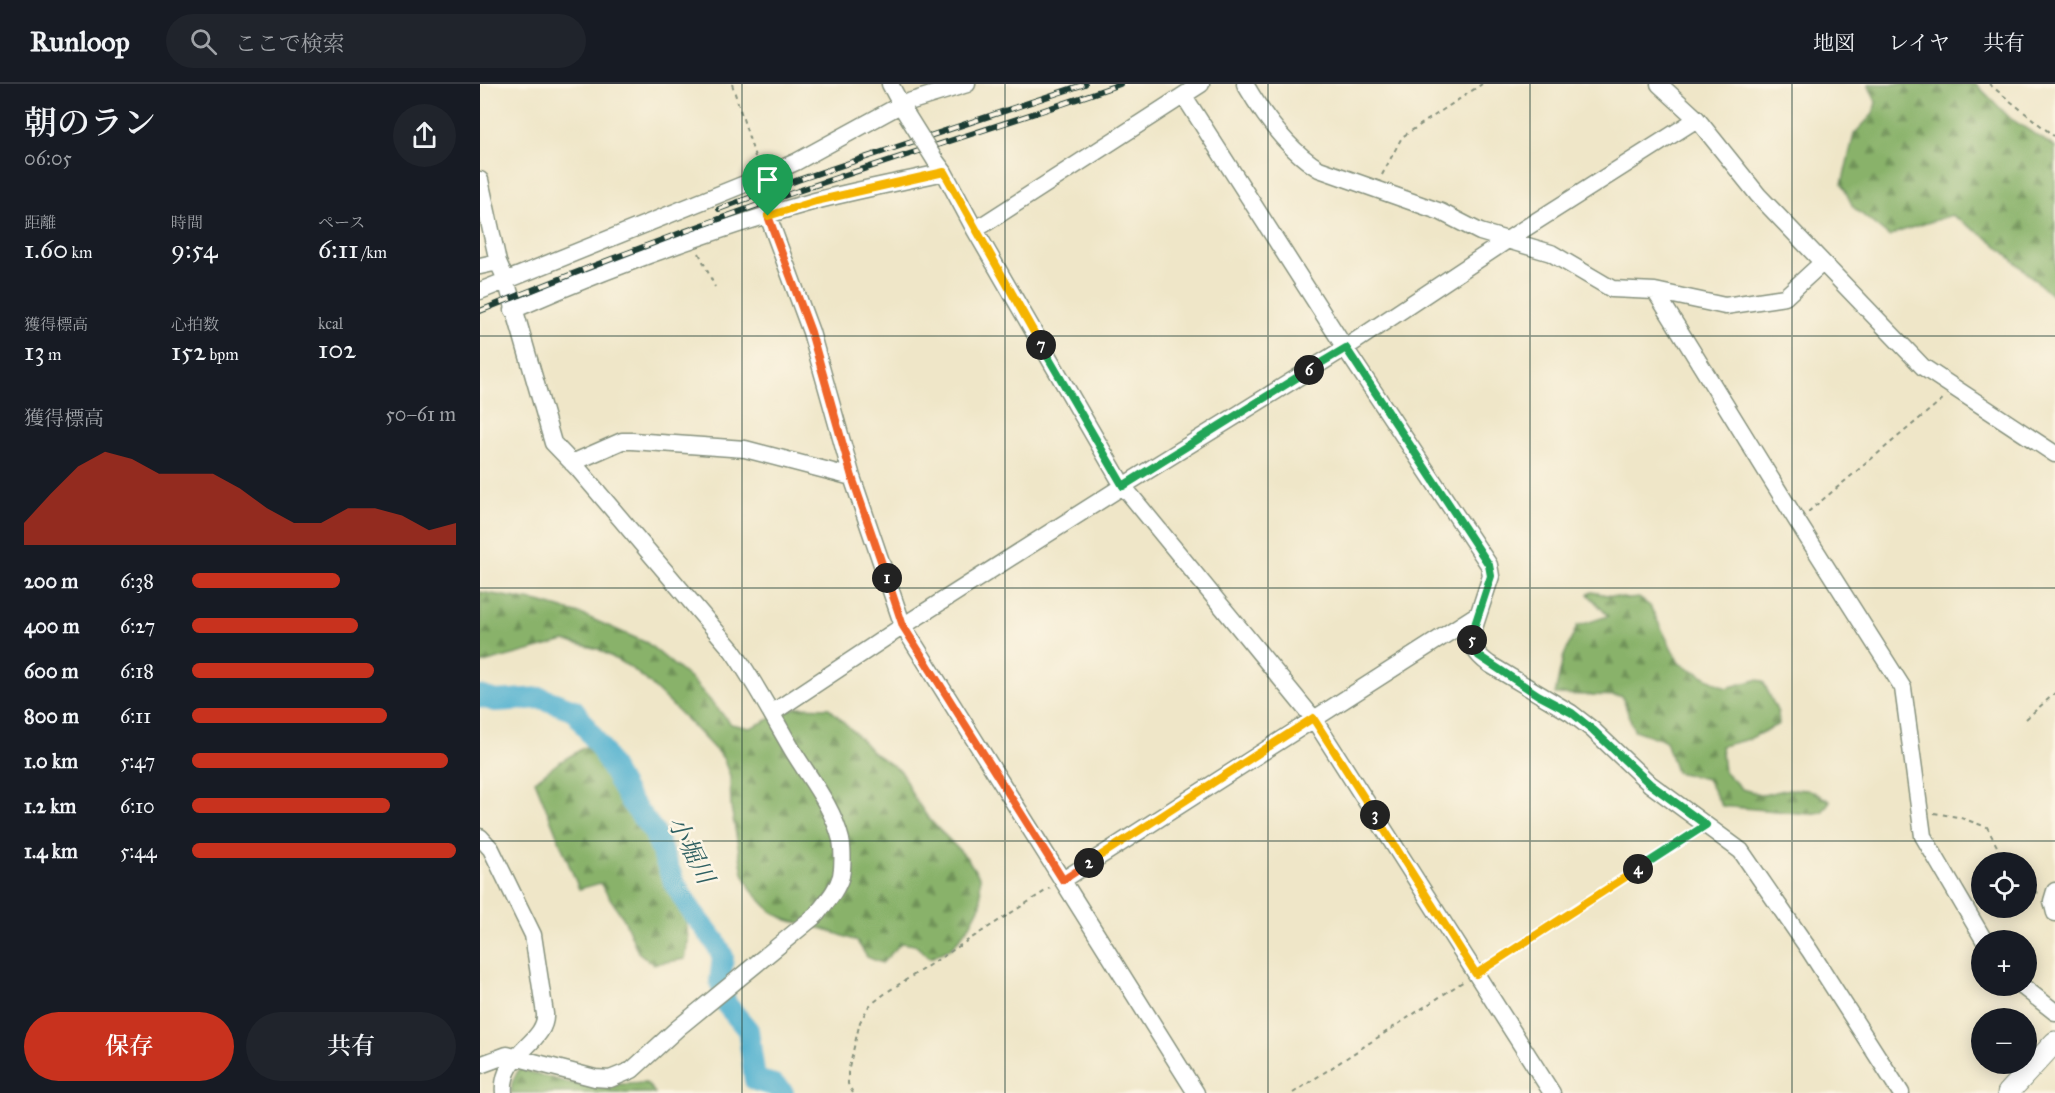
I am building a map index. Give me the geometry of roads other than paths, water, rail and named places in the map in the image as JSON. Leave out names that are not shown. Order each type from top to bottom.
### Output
[{"type":"main road","points":[[2008,1093],[2055,1042]]},
{"type":"street","points":[[890,84],[940,166],[1123,486],[1313,718],[1552,1093]]},
{"type":"street","points":[[480,291],[762,177],[904,108],[967,84]]},
{"type":"street","points":[[975,230],[1201,84]]},
{"type":"street","points":[[1245,84],[1264,116],[1307,162],[1319,169],[1441,212],[1480,232],[1551,253],[1612,289],[1655,291],[1725,306],[1785,297],[1822,263]]},
{"type":"street","points":[[1659,84],[1697,119],[1758,195],[1923,367],[2055,454]]},
{"type":"street","points":[[1184,96],[1489,565],[1491,576],[1472,639],[1474,650],[1479,656],[1538,695],[1572,713],[1650,784],[1741,851],[1810,951],[1901,1093]]},
{"type":"street","points":[[772,713],[903,626],[1123,486],[1346,348],[1506,241],[1697,119]]},
{"type":"street","points":[[513,310],[692,239],[940,166]]},
{"type":"street","points":[[480,180],[498,262],[506,280],[553,443],[732,650],[819,790],[841,840],[840,878],[832,895],[816,915],[678,1028],[632,1070],[610,1079],[595,1078],[507,1055],[480,1065]]},
{"type":"street","points":[[768,216],[811,332],[852,477],[903,626],[1196,1093]]},
{"type":"street","points":[[480,266],[498,262]]},
{"type":"street","points":[[1655,291],[1797,521],[1904,688],[1923,836],[1978,930]]},
{"type":"street","points":[[572,463],[622,441],[632,441],[745,449],[852,477]]},
{"type":"street","points":[[1063,880],[1478,614]]},
{"type":"street","points":[[480,837],[491,849],[535,941],[546,1021],[541,1030],[515,1057],[506,1074],[504,1093]]},
{"type":"street","points":[[2055,891],[2052,901],[2055,913]]},
{"type":"street","points":[[2035,996],[2055,1012]]},
{"type":"waterway","name":"小堀川","points":[[480,696],[495,701],[541,698],[574,710],[600,747],[628,798],[654,832],[674,882],[690,909],[715,941],[723,957],[720,981],[726,1004],[748,1030],[755,1080],[774,1085],[783,1093]]},
{"type":"railway","points":[[719,209],[798,180],[1085,84]]},
{"type":"railway","points":[[480,311],[758,205],[1120,84]]}]
